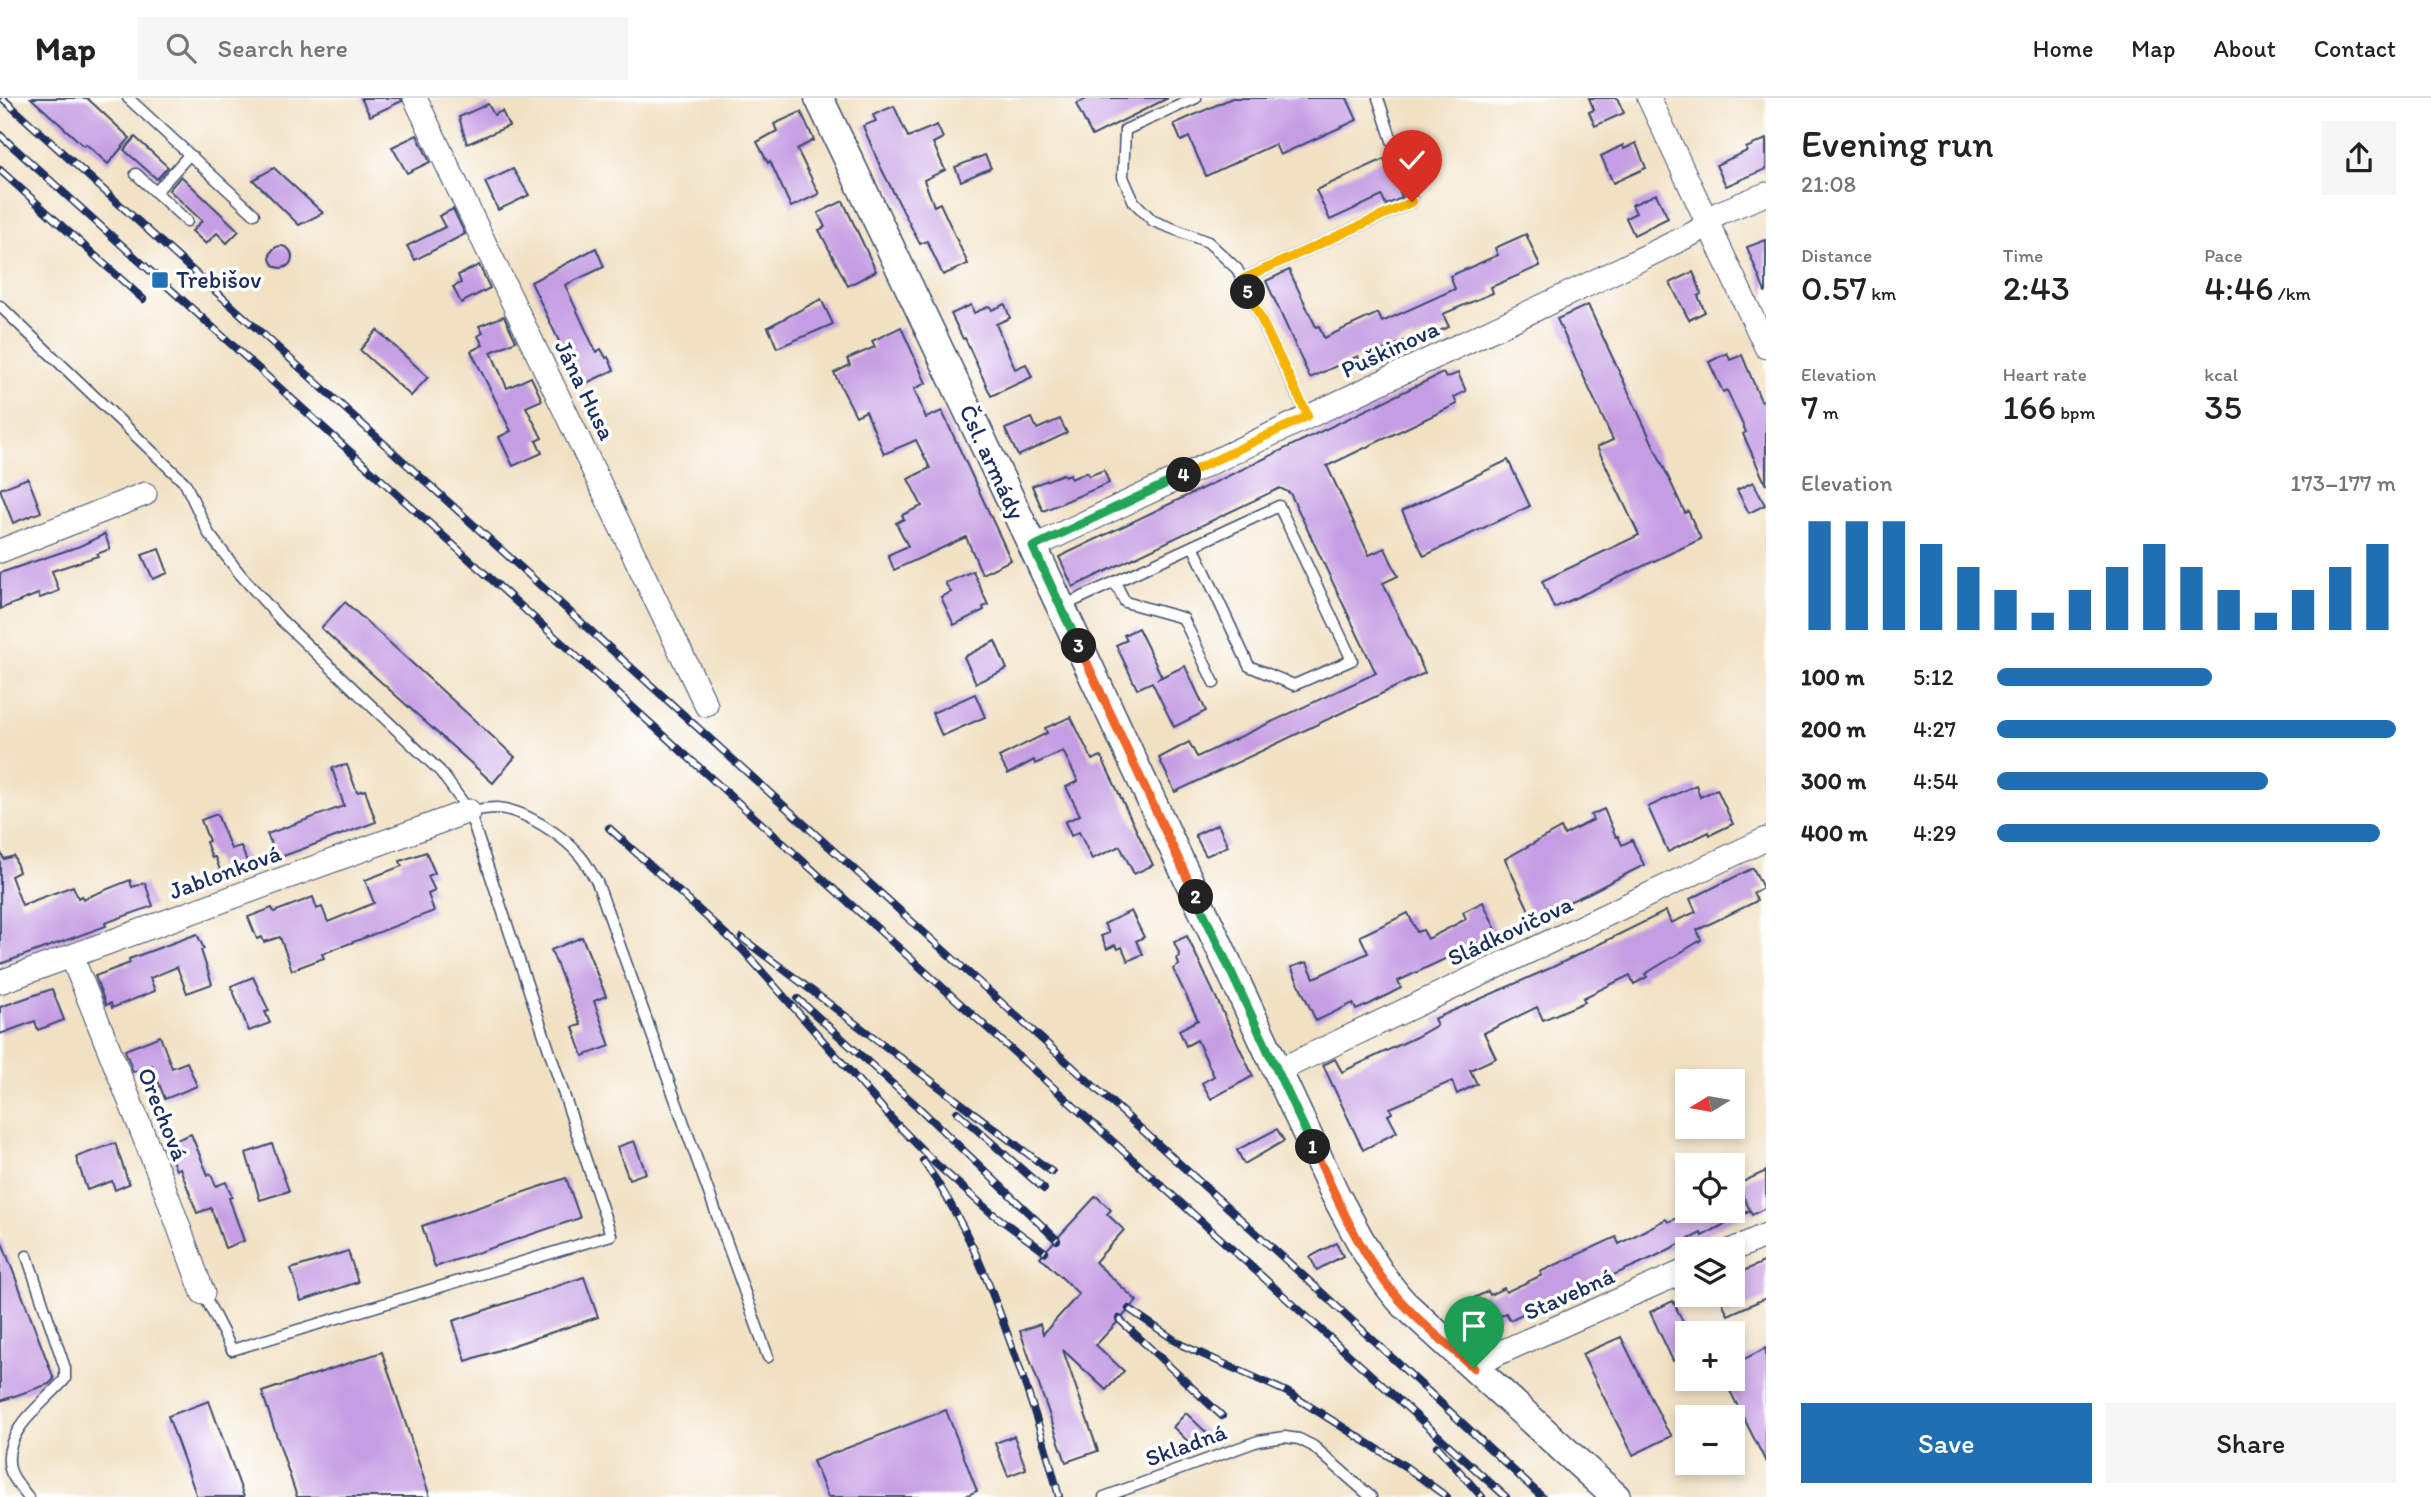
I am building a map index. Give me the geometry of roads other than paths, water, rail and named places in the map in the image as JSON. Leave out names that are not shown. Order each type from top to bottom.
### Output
[{"type":"street","name":"Jána Husa","points":[[415,98],[706,705]]},
{"type":"street","name":"Čsl. armády","points":[[819,98],[1033,547],[1335,1194],[1387,1285],[1403,1303],[1616,1497]]},
{"type":"street","points":[[1649,98],[1766,347]]},
{"type":"street","name":"Puškinova","points":[[1033,547],[1696,232],[1719,214],[1766,194]]},
{"type":"street","points":[[0,551],[145,494]]},
{"type":"street","name":"Jablonková","points":[[0,982],[468,811]]},
{"type":"street","name":"Sládkovičova","points":[[1278,1071],[1766,839]]},
{"type":"street","name":"Orechová","points":[[72,957],[163,1184],[202,1293]]},
{"type":"street","points":[[1745,1245],[1766,1236]]},
{"type":"street","name":"Stavebná","points":[[1474,1368],[1499,1353],[1675,1275]]},
{"type":"lane","points":[[128,98],[254,214]]},
{"type":"lane","points":[[1196,98],[1125,130],[1122,177],[1134,202],[1153,221],[1208,242],[1237,269],[1308,416]]},
{"type":"lane","points":[[1243,279],[1412,202],[1378,98]]},
{"type":"lane","points":[[156,192],[189,155]]},
{"type":"lane","points":[[136,174],[187,221]]},
{"type":"lane","points":[[0,306],[185,483],[209,534],[240,574],[280,619],[440,772],[468,811],[611,1236],[232,1350],[202,1293]]},
{"type":"lane","points":[[1060,607],[1279,506],[1352,660],[1294,685],[1249,666],[1193,546]]},
{"type":"lane","points":[[1115,582],[1125,602],[1183,618],[1214,683]]},
{"type":"lane","points":[[468,811],[498,808],[542,825],[581,856],[597,882],[768,1357]]},
{"type":"lane","points":[[27,1256],[65,1368],[65,1379],[16,1430],[10,1446],[5,1471],[28,1497]]},
{"type":"lane","name":"Skladná","points":[[1104,1497],[1258,1441],[1285,1437],[1298,1439],[1313,1447],[1371,1497]]},
{"type":"railway","points":[[2,98],[1319,1290],[1542,1497]]},
{"type":"railway","points":[[0,135],[1506,1497]]},
{"type":"railway","points":[[0,170],[143,299]]},
{"type":"railway","points":[[609,828],[743,950],[892,1119],[935,1163],[989,1211],[1045,1252]]},
{"type":"railway","points":[[742,938],[1052,1172]]},
{"type":"railway","points":[[798,999],[917,1106],[1057,1240]]},
{"type":"railway","points":[[957,1112],[1044,1189]]},
{"type":"railway","points":[[923,1161],[951,1204],[984,1273],[1031,1401],[1059,1497]]},
{"type":"railway","points":[[1129,1309],[1182,1345],[1287,1392],[1406,1467],[1447,1497]]},
{"type":"railway","points":[[1119,1319],[1222,1416]]},
{"type":"railway","points":[[1437,1446],[1482,1497]]},
{"type":"place","name":"Trebišov","points":[[160,280]]}]
